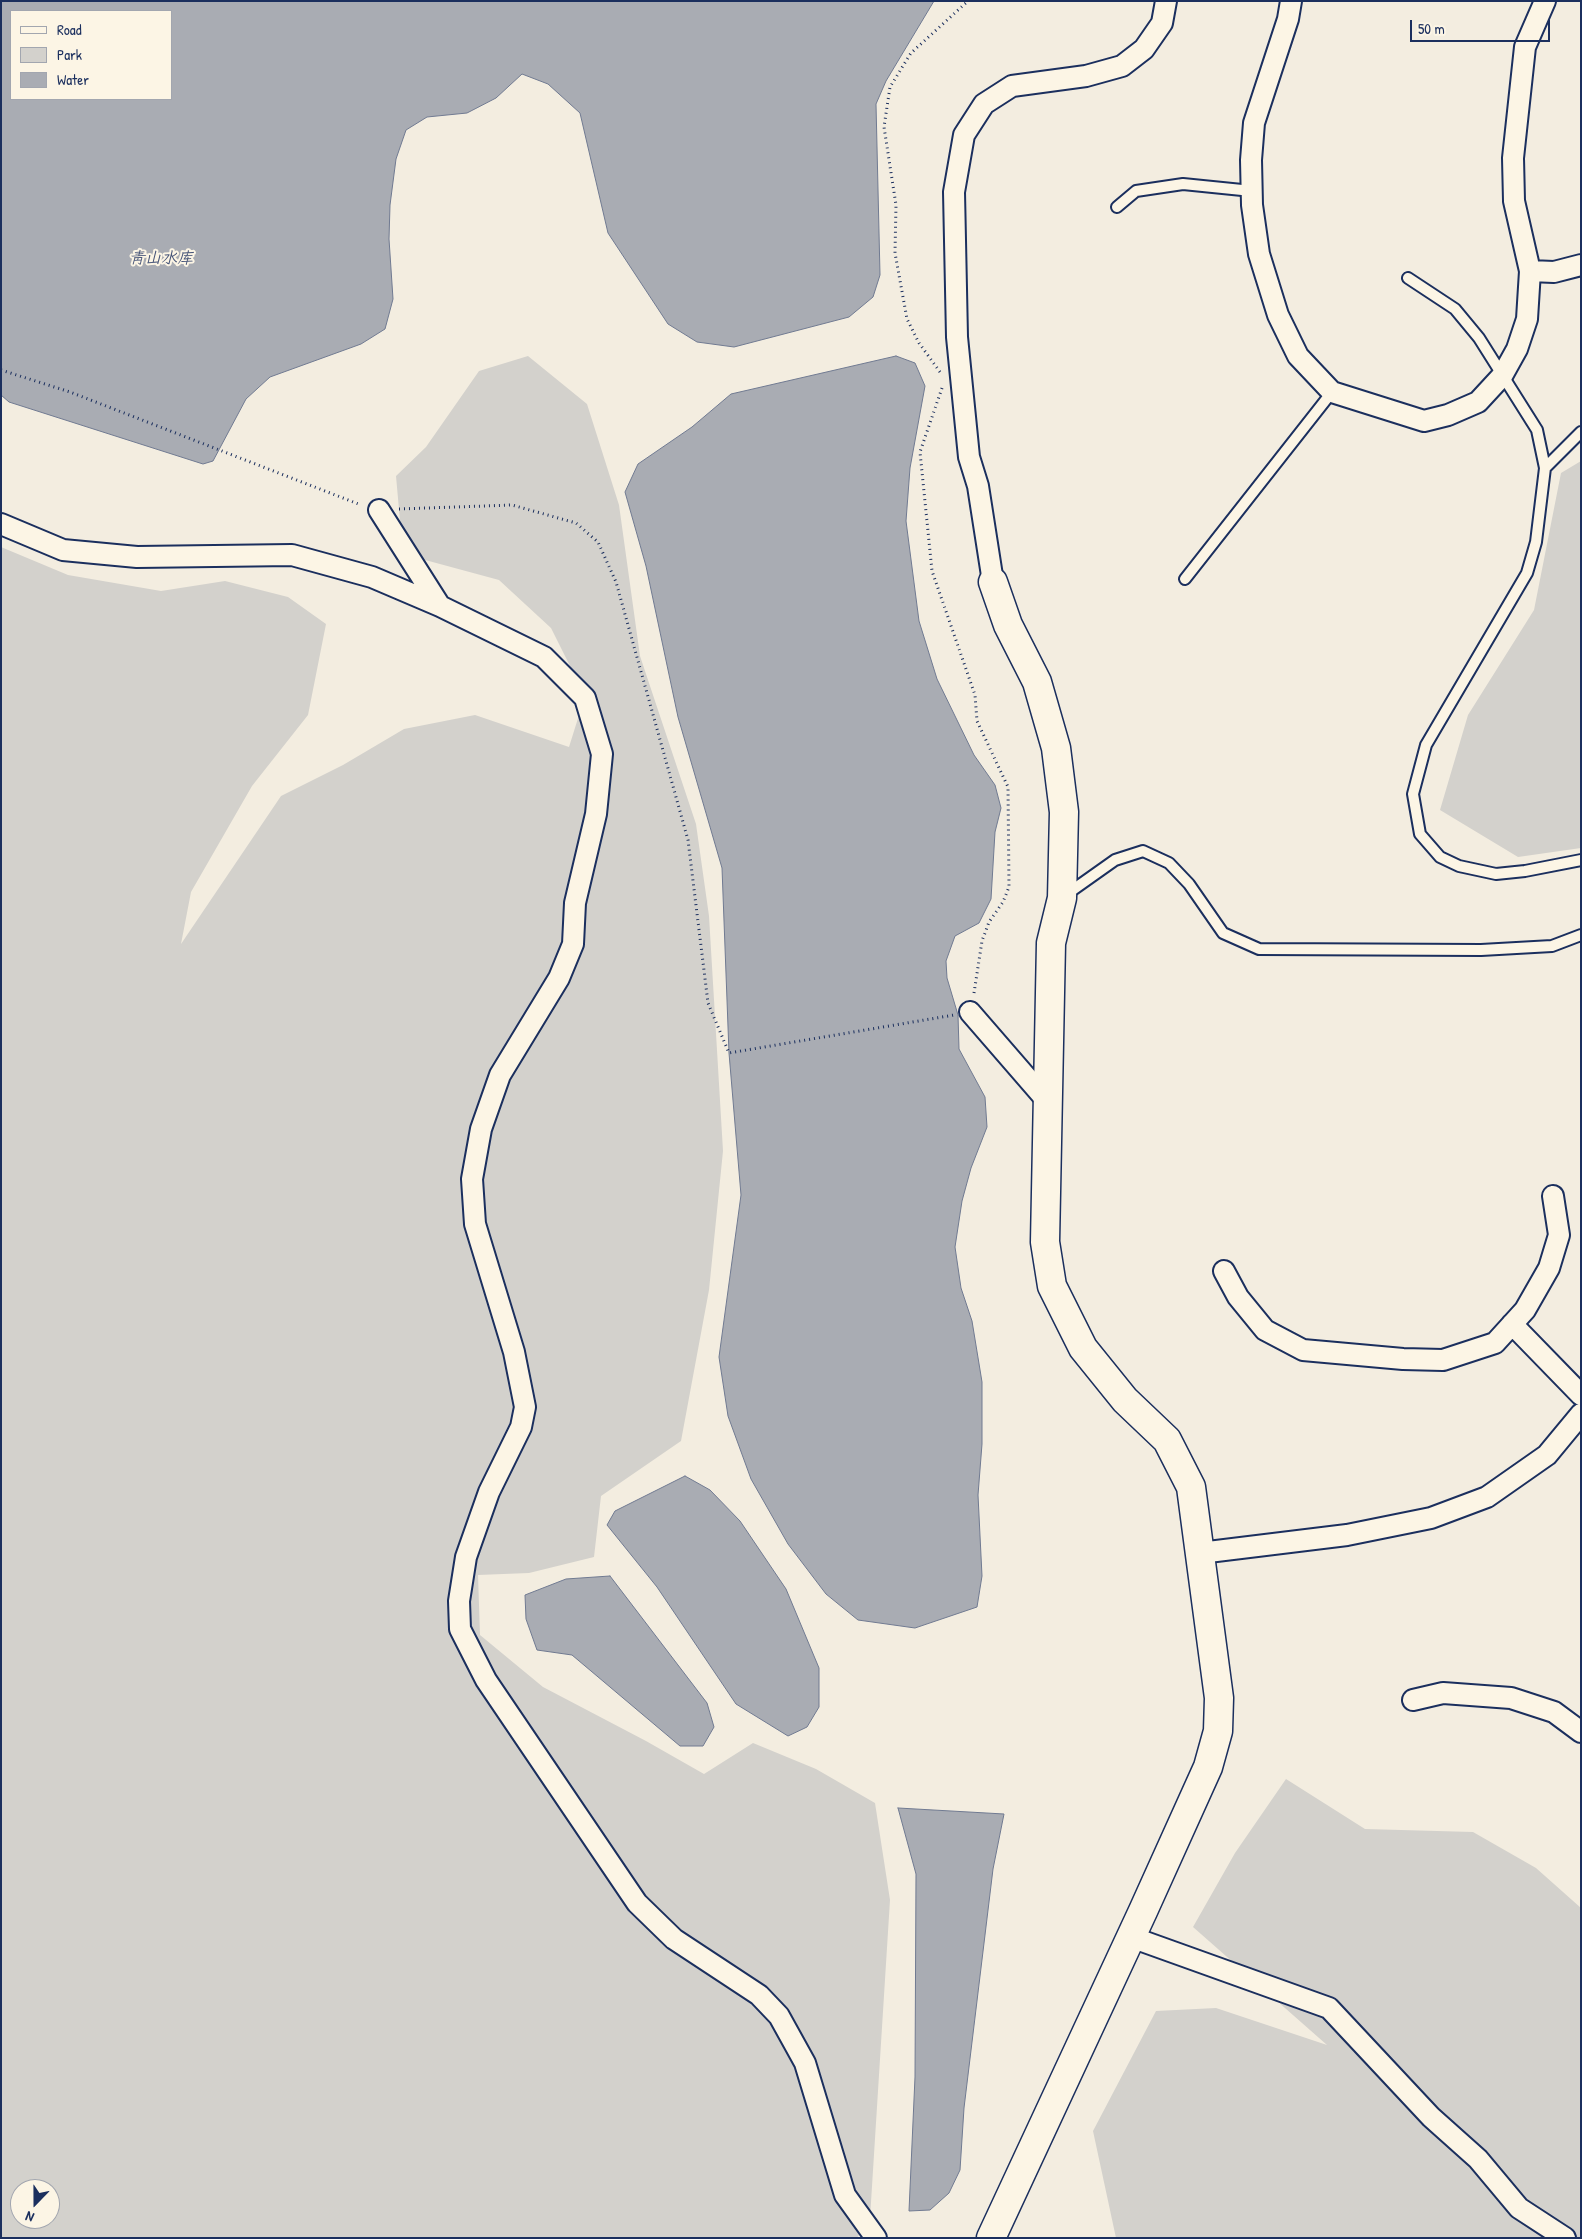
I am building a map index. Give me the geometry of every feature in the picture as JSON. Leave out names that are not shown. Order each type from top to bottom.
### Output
[{"type":"street","points":[[991,2238],[1208,1767],[1218,1731],[1219,1698],[1191,1487],[1167,1440],[1125,1400],[1083,1348],[1052,1286],[1045,1242],[1051,943],[1062,898],[1064,812],[1056,748],[1037,682],[1008,626],[993,582],[978,486],[970,457],[957,337],[954,192],[964,135],[984,104],[1012,86],[1086,76],[1122,66],[1144,49],[1162,23],[1166,1]]},
{"type":"street","points":[[1290,1],[1288,19],[1254,124],[1251,160],[1252,191],[1259,254],[1278,315],[1298,356],[1332,392],[1424,421],[1448,415],[1478,402],[1502,376],[1517,349],[1527,318],[1530,270],[1514,201],[1513,158],[1525,47],[1545,1]]},
{"type":"street","points":[[1530,270],[1554,272],[1581,265]]},
{"type":"street","points":[[379,510],[440,606]]},
{"type":"street","points":[[1,524],[63,550],[137,557],[292,555],[372,577],[440,606],[544,657],[585,698],[602,754],[596,814],[576,903],[573,944],[560,978],[500,1074],[481,1129],[472,1179],[476,1224],[514,1352],[525,1407],[521,1427],[489,1492],[466,1557],[459,1600],[460,1629],[486,1680],[637,1903],[674,1939],[759,1995],[779,2016],[805,2063],[845,2195],[876,2238]]},
{"type":"street","points":[[970,1012],[1048,1102]]},
{"type":"street","points":[[1224,1272],[1238,1297],[1265,1330],[1303,1350],[1403,1359],[1443,1360],[1494,1343],[1525,1310],[1549,1268],[1559,1235],[1553,1196]]},
{"type":"street","points":[[1512,1324],[1581,1395]]},
{"type":"street","points":[[1200,1553],[1347,1536],[1431,1518],[1487,1497],[1547,1455],[1581,1414]]},
{"type":"street","points":[[1413,1700],[1443,1693],[1511,1698],[1554,1712],[1581,1732]]},
{"type":"street","points":[[1131,1937],[1329,2008],[1431,2117],[1478,2159],[1518,2208],[1565,2238]]},
{"type":"lane","points":[[1118,207],[1136,191],[1183,184],[1252,191]]},
{"type":"lane","points":[[1408,278],[1455,309],[1479,338],[1537,430],[1545,468],[1536,542],[1527,573],[1426,745],[1412,794],[1420,834],[1440,857],[1459,866],[1496,874],[1525,871],[1581,860]]},
{"type":"lane","points":[[1185,579],[1332,392]]},
{"type":"lane","points":[[1545,468],[1581,432]]},
{"type":"lane","points":[[1062,898],[1115,860],[1143,851],[1169,863],[1188,884],[1223,933],[1259,949],[1481,950],[1552,946],[1581,935]]},
{"type":"path","points":[[941,377],[939,368],[919,343],[907,319],[895,253],[896,205],[884,127],[890,88],[911,53],[968,1]]},
{"type":"path","points":[[1,370],[70,392],[356,504]]},
{"type":"path","points":[[729,1053],[970,1012],[982,941],[989,922],[1003,902],[1008,887],[1008,787],[977,721],[975,695],[932,571],[920,452],[942,386]]},
{"type":"green space","points":[[528,356],[587,404],[619,505],[640,656],[696,824],[709,916],[723,1151],[709,1290],[681,1441],[601,1496],[594,1557],[529,1573],[478,1575],[480,1635],[543,1687],[704,1774],[753,1743],[816,1769],[875,1803],[890,1900],[870,2218],[857,2238],[1,2238],[1,547],[68,575],[161,591],[225,581],[288,597],[326,624],[308,715],[252,786],[191,892],[181,944],[281,796],[343,765],[404,729],[475,715],[569,747],[585,696],[551,628],[499,580],[403,554],[396,476],[426,447],[479,371]]},
{"type":"green space","points":[[1581,461],[1581,848],[1518,857],[1440,810],[1468,715],[1534,610],[1561,473]]},
{"type":"green space","points":[[1286,1779],[1365,1829],[1473,1832],[1536,1868],[1581,1908],[1581,2238],[1116,2238],[1093,2131],[1156,2011],[1216,2008],[1327,2045],[1193,1927],[1235,1853]]},
{"type":"water","name":"青山水库","points":[[1,1],[934,1],[886,81],[876,104],[880,275],[873,297],[849,317],[734,347],[697,342],[668,324],[608,233],[580,113],[548,84],[522,74],[496,98],[467,113],[427,117],[406,130],[396,159],[390,205],[389,239],[393,299],[385,329],[361,344],[270,377],[246,399],[213,461],[203,464],[9,402],[1,395]]},
{"type":"water","points":[[896,356],[915,363],[925,386],[910,468],[906,521],[919,621],[937,679],[974,755],[995,785],[1001,808],[995,832],[991,899],[979,923],[955,936],[946,961],[947,978],[958,1015],[959,1049],[985,1097],[987,1127],[971,1168],[962,1201],[955,1247],[961,1288],[972,1321],[982,1382],[982,1444],[978,1495],[982,1576],[977,1607],[915,1628],[858,1620],[826,1594],[788,1544],[751,1479],[728,1416],[719,1357],[741,1195],[729,1053],[722,868],[678,717],[646,566],[625,492],[638,464],[692,427],[731,394]]},
{"type":"water","points":[[685,1476],[710,1490],[740,1521],[786,1589],[819,1668],[819,1707],[807,1727],[788,1736],[736,1704],[657,1587],[607,1525],[615,1511]]},
{"type":"water","points":[[610,1576],[707,1703],[714,1727],[703,1746],[680,1746],[572,1655],[537,1650],[526,1619],[525,1595],[566,1579]]},
{"type":"water","points":[[898,1808],[1004,1814],[993,1869],[964,2108],[960,2170],[949,2193],[930,2210],[909,2211],[915,2077],[916,1874]]}]
